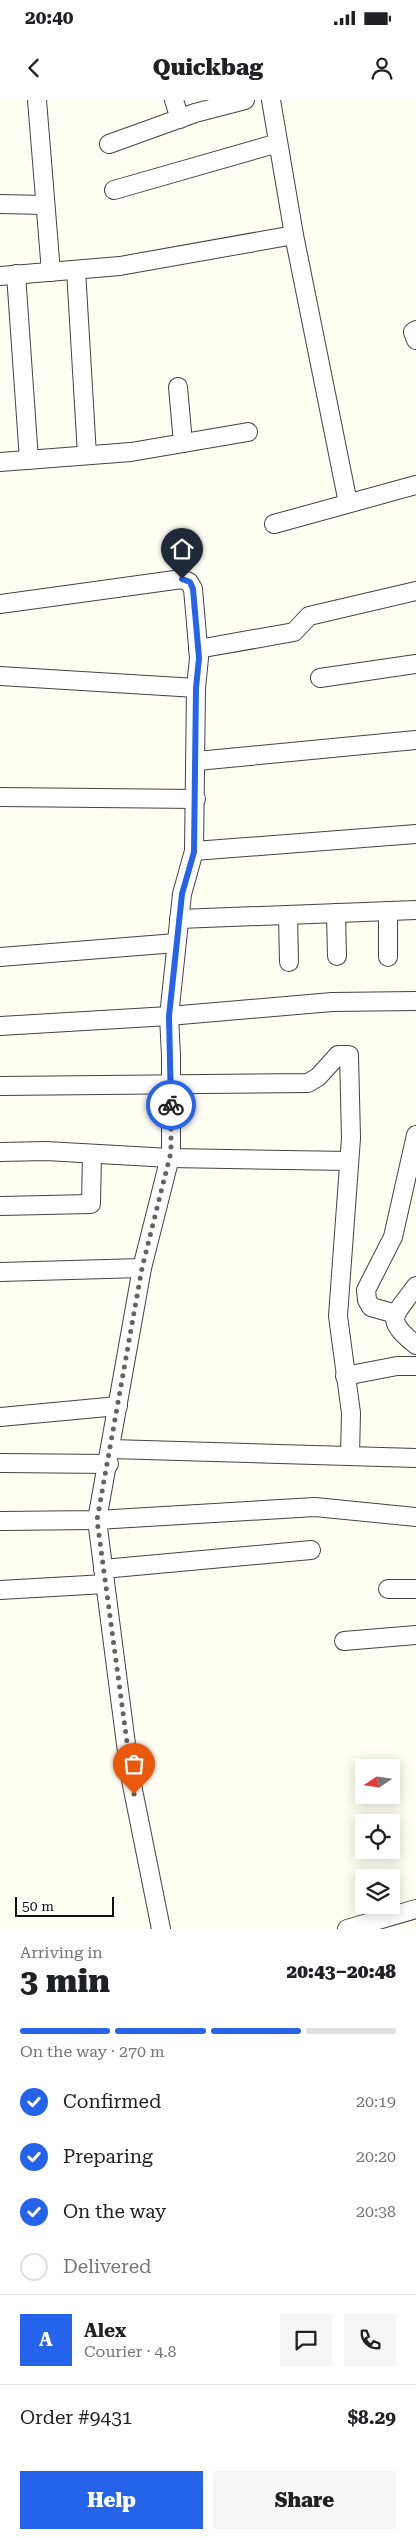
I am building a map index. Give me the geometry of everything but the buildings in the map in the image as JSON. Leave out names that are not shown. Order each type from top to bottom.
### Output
[{"type":"street","points":[[37,100],[44,205],[51,272]]},
{"type":"street","points":[[174,100],[180,118]]},
{"type":"street","points":[[109,144],[180,118],[245,100]]},
{"type":"street","points":[[271,100],[294,235],[348,503]]},
{"type":"street","points":[[114,190],[278,143]]},
{"type":"street","points":[[0,204],[44,205]]},
{"type":"street","points":[[29,460],[8,275],[120,266],[294,235]]},
{"type":"street","points":[[76,270],[87,455]]},
{"type":"street","points":[[416,330],[413,332],[416,340]]},
{"type":"street","points":[[178,387],[183,443]]},
{"type":"street","points":[[0,462],[131,452],[248,432]]},
{"type":"street","points":[[274,524],[416,485]]},
{"type":"street","points":[[0,604],[182,579],[190,582],[193,589],[199,658],[196,688],[197,762],[194,852],[182,894],[169,1016],[171,1084],[170,1158],[142,1268],[110,1456],[97,1520],[130,1775],[161,1929]]},
{"type":"street","points":[[198,649],[294,632],[309,616],[416,591]]},
{"type":"street","points":[[320,678],[416,664]]},
{"type":"street","points":[[0,676],[196,688]]},
{"type":"street","points":[[197,762],[416,740]]},
{"type":"street","points":[[0,797],[196,799]]},
{"type":"street","points":[[194,852],[416,834]]},
{"type":"street","points":[[179,919],[416,910]]},
{"type":"street","points":[[388,911],[388,957]]},
{"type":"street","points":[[336,913],[337,956]]},
{"type":"street","points":[[288,915],[289,962]]},
{"type":"street","points":[[0,957],[176,943]]},
{"type":"street","points":[[0,1026],[169,1016],[332,1002],[416,1000]]},
{"type":"street","points":[[0,1086],[308,1083],[318,1077],[338,1055],[349,1055],[349,1160],[338,1316],[344,1376],[351,1413],[350,1455]]},
{"type":"street","points":[[396,1314],[371,1307],[367,1300],[366,1290],[393,1237],[416,1135]]},
{"type":"street","points":[[0,1152],[46,1151],[170,1158],[349,1160]]},
{"type":"street","points":[[0,1206],[91,1204],[92,1154]]},
{"type":"street","points":[[0,1272],[142,1268]]},
{"type":"street","points":[[416,1286],[396,1314],[394,1322],[398,1330],[416,1344]]},
{"type":"street","points":[[344,1376],[397,1366],[416,1366]]},
{"type":"street","points":[[0,1417],[118,1406]]},
{"type":"street","points":[[0,1463],[110,1456],[350,1455],[416,1458]]},
{"type":"street","points":[[0,1521],[97,1520],[315,1507],[416,1517]]},
{"type":"street","points":[[0,1590],[310,1550]]},
{"type":"street","points":[[388,1589],[416,1589]]},
{"type":"street","points":[[344,1642],[416,1635]]},
{"type":"street","points":[[347,1929],[416,1909]]},
{"type":"way so far","points":[[134,1794],[97,1520],[109,1464],[142,1268],[171,1152],[171,1105]]},
{"type":"route","points":[[171,1105],[169,1016],[182,894],[194,852],[198,710],[196,688],[199,658],[193,589],[190,582],[182,579]]}]
